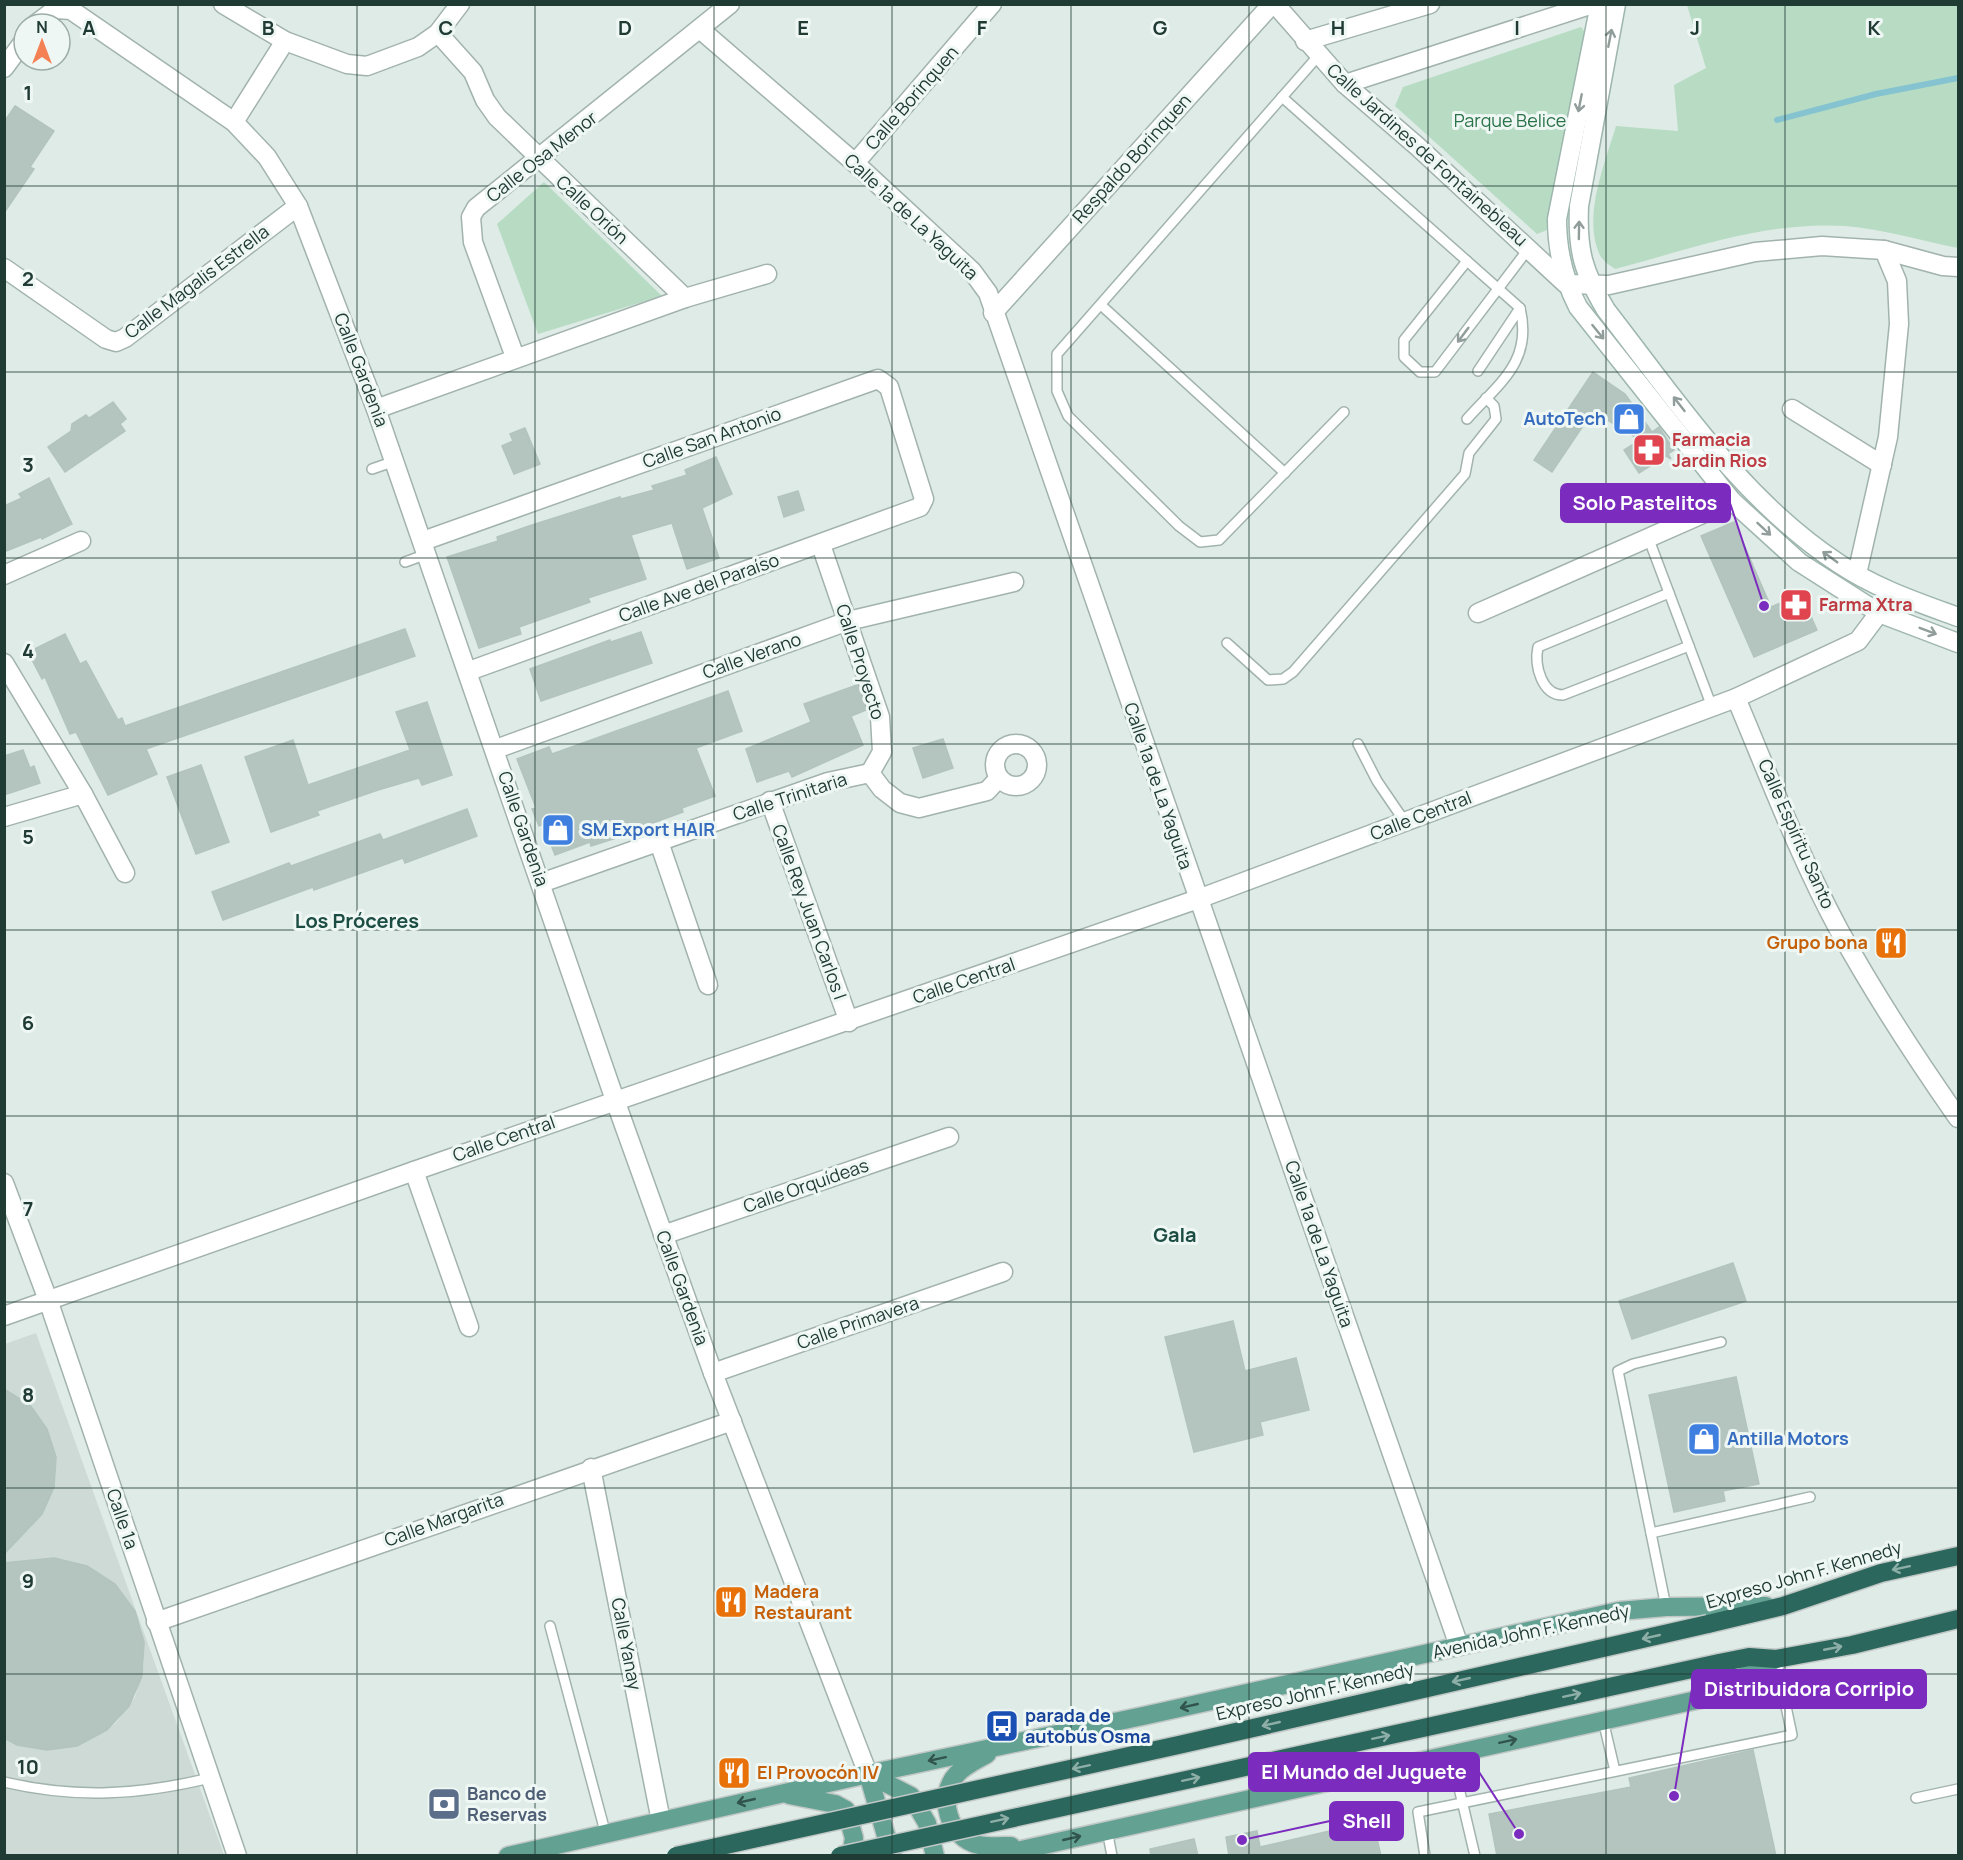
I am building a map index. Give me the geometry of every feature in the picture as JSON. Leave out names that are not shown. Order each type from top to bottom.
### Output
[{"type":"highway","name":"Expreso John F. Kennedy","points":[[676,1856],[1206,1739],[1708,1624],[1783,1606],[1881,1573],[1959,1556]]},
{"type":"highway","points":[[840,1856],[1719,1663],[1749,1657],[1776,1659],[1851,1645],[1959,1619]]},
{"type":"main road","name":"Avenida John F. Kennedy","points":[[508,1856],[868,1774],[1619,1611],[1666,1607],[1783,1606]]},
{"type":"main road","points":[[994,1856],[1701,1699],[1776,1659]]},
{"type":"main road","points":[[1002,1746],[970,1763],[955,1775],[947,1790],[949,1815],[963,1838],[978,1845],[1032,1847]]},
{"type":"main road","points":[[868,1774],[892,1856]]},
{"type":"main road","points":[[868,1774],[911,1796],[927,1823],[935,1856]]},
{"type":"main road","points":[[780,1794],[822,1800],[846,1810],[854,1838],[851,1856]]},
{"type":"street","points":[[223,4],[285,41],[347,64],[367,66],[418,47],[438,33],[460,4]]},
{"type":"street","name":"Calle Osa Menor","points":[[515,357],[473,242],[471,217],[476,208],[701,30],[730,4]]},
{"type":"street","name":"Calle Borinquen","points":[[855,164],[992,4]]},
{"type":"street","name":"Calle Jardines de Fontainebleau","points":[[1273,4],[1345,84],[1529,248],[1566,284]]},
{"type":"street","name":"Respaldo Borinquen","points":[[993,313],[1273,4]]},
{"type":"street","points":[[1305,40],[1431,4]]},
{"type":"street","points":[[1345,84],[1593,4]]},
{"type":"street","points":[[1600,4],[1557,219],[1557,244],[1566,284],[1578,307],[1732,501],[1799,562],[1879,613],[1959,643]]},
{"type":"street","points":[[1616,4],[1579,206],[1578,237],[1581,262],[1592,286],[1606,310],[1734,475],[1790,528],[1839,564],[1888,591],[1959,618]]},
{"type":"street","name":"Calle Gardenia","points":[[52,12],[56,9],[71,10],[234,122],[267,157],[298,206],[395,461],[615,1100],[713,1373],[868,1774]]},
{"type":"street","name":"Calle 1a de La Yaguita","points":[[701,30],[855,164],[972,271],[988,293],[993,313],[1459,1646]]},
{"type":"street","name":"Calle Orión","points":[[438,33],[473,72],[485,100],[497,117],[539,160],[685,298]]},
{"type":"street","points":[[234,122],[285,41]]},
{"type":"street","name":"Calle Magalis Estrella","points":[[4,268],[106,339],[116,342],[125,338],[298,206]]},
{"type":"street","points":[[1566,284],[1609,285],[1755,252],[1821,246],[1884,250],[1943,266],[1959,267]]},
{"type":"street","points":[[1857,574],[1888,437],[1899,324],[1897,281],[1884,250]]},
{"type":"street","points":[[376,409],[515,357],[685,298],[767,274]]},
{"type":"street","name":"Calle San Antonio","points":[[425,548],[878,379],[889,387],[924,499]]},
{"type":"street","points":[[1792,409],[1882,465]]},
{"type":"street","name":"Calle Ave del Paraíso","points":[[469,671],[920,507],[924,499]]},
{"type":"street","points":[[1478,613],[1732,501]]},
{"type":"street","points":[[4,575],[81,542]]},
{"type":"street","name":"Calle Proyecto","points":[[821,544],[880,717],[882,752],[870,772]]},
{"type":"street","name":"Calle Verano","points":[[496,749],[848,621],[1014,582]]},
{"type":"street","name":"Calle Central","points":[[4,1316],[615,1100],[849,1022],[1198,899],[1736,698],[1858,641],[1879,613],[1888,591]]},
{"type":"street","points":[[4,663],[83,794],[125,873]]},
{"type":"street","name":"Calle Espíritu Santo","points":[[1736,698],[1805,860],[1839,930],[1877,993],[1959,1118]]},
{"type":"street","points":[[870,772],[882,789],[900,803],[919,808],[987,791],[999,778]]},
{"type":"street","name":"Calle Trinitaria","points":[[541,883],[770,801],[828,782],[870,772]]},
{"type":"street","points":[[4,818],[83,794]]},
{"type":"street","name":"Calle Rey Juan Carlos I","points":[[770,801],[849,1022]]},
{"type":"street","points":[[659,842],[708,985]]},
{"type":"street","name":"Calle Orquídeas","points":[[663,1235],[949,1137]]},
{"type":"street","points":[[414,1171],[469,1328]]},
{"type":"street","name":"Calle 1a","points":[[4,1183],[48,1300],[237,1856]]},
{"type":"street","name":"Calle Primavera","points":[[713,1373],[1003,1272]]},
{"type":"street","name":"Calle Margarita","points":[[156,1622],[732,1420]]},
{"type":"street","name":"Calle Yanay","points":[[591,1468],[661,1821]]},
{"type":"lane","points":[[1319,55],[1057,354],[1057,390],[1068,416],[1179,526],[1200,542],[1219,540],[1344,412]]},
{"type":"lane","points":[[1282,97],[1520,308],[1525,338],[1518,360],[1467,419]]},
{"type":"lane","points":[[1467,261],[1404,340],[1404,357],[1420,372],[1435,372],[1529,248]]},
{"type":"lane","points":[[1101,305],[1285,472]]},
{"type":"lane","points":[[1478,371],[1520,308]]},
{"type":"lane","points":[[1227,643],[1268,680],[1283,678],[1293,672],[1465,474],[1469,453],[1496,419],[1494,406],[1486,398]]},
{"type":"lane","points":[[372,469],[395,461]]},
{"type":"lane","points":[[1648,537],[1712,707]]},
{"type":"lane","points":[[405,562],[425,548]]},
{"type":"lane","points":[[1669,593],[1538,647],[1536,657],[1547,690],[1554,694],[1563,694],[1689,646]]},
{"type":"lane","points":[[1358,744],[1377,781],[1405,822]]},
{"type":"lane","points":[[1666,1607],[1617,1371],[1633,1364],[1721,1342]]},
{"type":"lane","points":[[1651,1533],[1810,1497]]},
{"type":"lane","points":[[550,1626],[606,1835]]},
{"type":"lane","points":[[1425,1856],[1416,1813],[1792,1735],[1776,1659]]},
{"type":"lane","points":[[1603,1720],[1615,1771]]},
{"type":"lane","points":[[1451,1754],[1475,1856]]},
{"type":"lane","points":[[4,1782],[44,1792],[103,1795],[157,1791],[210,1778]]},
{"type":"lane","points":[[1916,1798],[1959,1789]]},
{"type":"lane","points":[[1107,1830],[1112,1856]]},
{"type":"shaded area","points":[[36,1333],[224,1855],[5,1855],[4,1738],[11,1743],[44,1750],[77,1746],[115,1724],[135,1697],[144,1665],[142,1631],[135,1612],[116,1585],[87,1566],[55,1558],[21,1561],[5,1568],[5,1544],[22,1535],[42,1514],[54,1487],[56,1457],[47,1429],[30,1405],[5,1389],[5,1344]]},
{"type":"green space","points":[[1687,5],[1958,5],[1958,248],[1874,230],[1845,226],[1815,226],[1757,232],[1728,238],[1615,269],[1606,262],[1601,257],[1595,242],[1594,209],[1601,174],[1616,126],[1678,131],[1674,85],[1706,68]]},
{"type":"green space","name":"Parque Belice","points":[[1581,27],[1593,43],[1555,227],[1537,234],[1395,106],[1403,87]]},
{"type":"green space","points":[[544,182],[662,296],[538,334],[497,224]]},
{"type":"building","points":[[15,106],[54,131],[30,167],[34,169],[4,213],[4,122]]},
{"type":"building","name":"AutoTech","points":[[1593,372],[1625,394],[1652,432],[1659,427],[1674,450],[1668,454],[1671,459],[1666,456],[1639,473],[1624,450],[1640,440],[1593,411],[1552,472],[1534,460]]},
{"type":"building","points":[[113,402],[126,419],[120,424],[125,431],[65,472],[48,447],[71,431],[72,424],[86,415],[89,418]]},
{"type":"building","points":[[525,428],[540,464],[514,474],[502,446],[513,441],[510,434]]},
{"type":"building","points":[[716,457],[732,494],[702,508],[719,558],[687,569],[672,523],[631,535],[646,579],[588,598],[590,602],[519,627],[521,634],[479,648],[447,557],[498,541],[497,537],[529,526],[620,497],[621,499],[654,490],[652,486],[687,475],[685,470]]},
{"type":"building","points":[[49,478],[72,524],[42,539],[41,537],[4,552],[4,506],[22,498],[19,494]]},
{"type":"building","points":[[798,491],[804,510],[784,517],[778,497]]},
{"type":"building","points":[[1734,522],[1771,607],[1801,594],[1817,630],[1754,657],[1701,536]]},
{"type":"building","points":[[405,629],[415,656],[146,749],[157,774],[108,795],[76,732],[70,734],[45,677],[42,679],[28,652],[65,634],[80,664],[86,661],[118,720],[122,718],[125,726]]},
{"type":"building","points":[[641,632],[652,663],[541,701],[530,669],[610,640],[611,642]]},
{"type":"building","points":[[857,685],[866,710],[851,716],[863,745],[792,777],[789,771],[757,782],[746,749],[811,722],[804,704]]},
{"type":"building","points":[[728,691],[742,731],[696,748],[715,796],[682,808],[683,812],[650,824],[651,827],[591,846],[590,842],[555,855],[543,824],[539,826],[532,809],[536,808],[517,759],[549,747],[552,754]]},
{"type":"building","points":[[427,702],[452,775],[422,785],[419,778],[378,790],[317,811],[319,815],[271,832],[245,757],[293,740],[308,785],[410,750],[396,712]]},
{"type":"building","points":[[943,739],[953,768],[923,778],[913,748]]},
{"type":"building","points":[[23,750],[30,768],[34,766],[40,783],[4,795],[4,756]]},
{"type":"building","points":[[201,765],[229,842],[196,854],[167,777]]},
{"type":"building","points":[[467,809],[477,836],[405,863],[403,858],[314,890],[313,887],[223,920],[212,892],[289,863],[291,866],[380,834],[383,840]]},
{"type":"building","points":[[1733,1263],[1746,1301],[1632,1339],[1619,1301]]},
{"type":"building","points":[[1233,1321],[1245,1371],[1296,1358],[1309,1410],[1260,1422],[1263,1435],[1194,1452],[1165,1337]]},
{"type":"building","name":"Antilla Motors","points":[[1736,1377],[1759,1484],[1723,1491],[1725,1501],[1674,1512],[1649,1395]]},
{"type":"building","points":[[4,1389],[30,1405],[47,1429],[56,1457],[54,1487],[42,1514],[4,1554]]},
{"type":"building","points":[[54,1558],[87,1566],[115,1584],[135,1611],[144,1642],[142,1676],[129,1706],[107,1730],[77,1746],[47,1750],[17,1745],[4,1738],[4,1563]]},
{"type":"building","points":[[1753,1750],[1776,1856],[1497,1856],[1489,1814],[1631,1787],[1629,1778]]},
{"type":"building","points":[[1373,1821],[1381,1856],[1229,1856],[1226,1837],[1257,1831],[1260,1847]]},
{"type":"building","points":[[1194,1839],[1198,1856],[1151,1856],[1150,1849]]},
{"type":"waterway","points":[[1777,120],[1876,94],[1958,78]]},
{"type":"place","name":"AutoTech","points":[[1629,419]]},
{"type":"place","name":"Farmacia Jardin Rios","points":[[1649,450]]},
{"type":"place","name":"Farma Xtra","points":[[1796,605]]},
{"type":"place","name":"Solo Pastelitos","points":[[1764,606]]},
{"type":"place","name":"SM Export HAIR","points":[[558,830]]},
{"type":"place","name":"Grupo bona","points":[[1891,943]]},
{"type":"place","name":"Antilla Motors","points":[[1704,1439]]},
{"type":"place","name":"Madera Restaurant","points":[[731,1602]]},
{"type":"place","name":"parada de autobús Osma","points":[[1002,1726]]},
{"type":"place","name":"El Provocón IV","points":[[734,1773]]},
{"type":"place","name":"Distribuidora Corripio","points":[[1674,1796]]},
{"type":"place","name":"Banco de Reservas","points":[[444,1804]]},
{"type":"place","name":"El Mundo del Juguete","points":[[1519,1834]]},
{"type":"place","name":"Shell","points":[[1242,1840]]},
{"type":"district","name":"Los Próceres","points":[[357,921]]},
{"type":"district","name":"Gala","points":[[1175,1235]]}]
